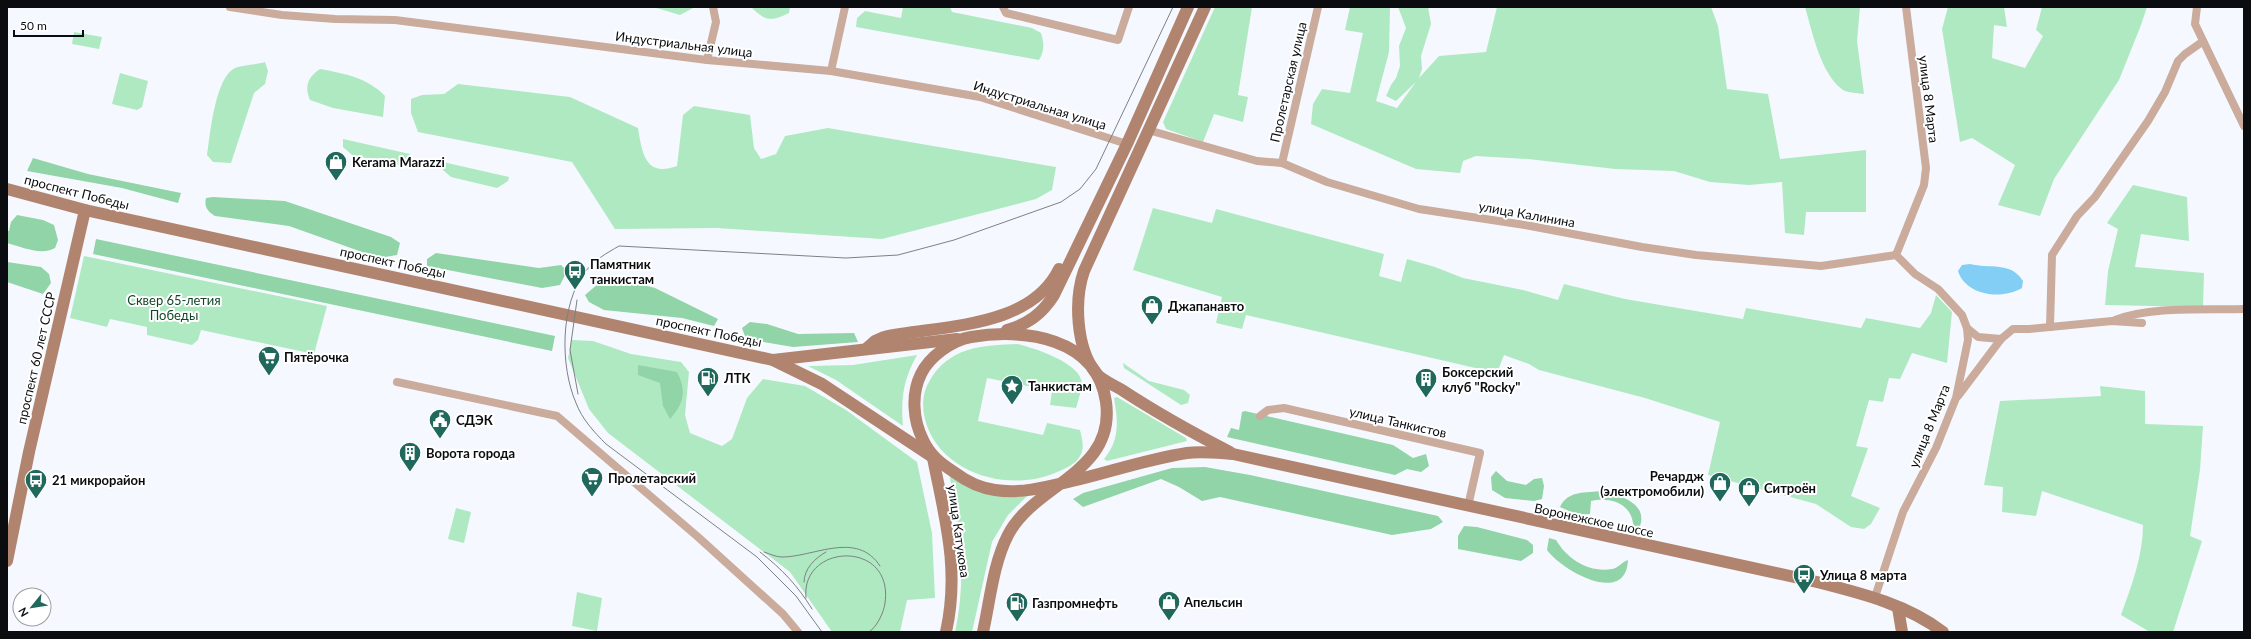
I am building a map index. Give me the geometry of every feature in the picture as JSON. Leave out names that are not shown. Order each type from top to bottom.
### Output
[{"type":"main road","points":[[773,360],[964,338],[992,333],[1024,324],[1042,312],[1054,295],[1086,226],[1127,144],[1188,7]]},
{"type":"main road","points":[[983,632],[1001,550],[1008,534],[1030,506],[1064,483],[1090,458],[1098,446],[1104,432],[1106,403],[1103,390],[1085,350],[1079,322],[1078,308],[1080,282],[1205,7]]},
{"type":"main road","name":"проспект Победы","points":[[7,189],[85,210],[773,360]]},
{"type":"main road","name":"проспект 60 лет СССР","points":[[7,561],[71,265],[85,210]]},
{"type":"main road","points":[[866,349],[875,341],[884,338],[957,325],[1007,314],[1032,302],[1048,287],[1077,231],[1086,226]]},
{"type":"main road","points":[[992,333],[1032,335],[1050,339],[1080,357],[1096,374],[1155,412],[1233,454]]},
{"type":"main road","points":[[933,458],[921,436],[914,404],[915,390],[921,372],[932,359],[945,349],[964,338]]},
{"type":"main road","points":[[773,360],[822,384],[960,477],[976,485],[996,490],[1034,490],[1189,453],[1233,454]]},
{"type":"main road","name":"Воронежское шоссе","points":[[1233,454],[1817,582],[1874,597],[1933,625],[1943,632]]},
{"type":"main road","name":"улица Катукова","points":[[933,458],[952,559],[952,605],[946,632]]},
{"type":"main road","points":[[1898,608],[1902,632]]},
{"type":"street","name":"Индустриальная улица","points":[[230,7],[282,15],[335,19],[395,20],[706,60],[831,71],[980,97],[1127,144]]},
{"type":"street","points":[[706,60],[716,22],[713,7]]},
{"type":"street","points":[[831,71],[845,7]]},
{"type":"street","points":[[1003,7],[1006,13],[1118,40],[1129,7]]},
{"type":"street","name":"Пролетарская улица","points":[[1282,163],[1318,7]]},
{"type":"street","name":"улица 8 Марта","points":[[1896,255],[1924,185],[1926,168],[1906,7]]},
{"type":"street","points":[[2197,7],[2194,24],[2244,126]]},
{"type":"street","points":[[2050,327],[2052,255],[2076,216],[2100,191],[2148,121],[2165,92],[2178,61],[2202,42]]},
{"type":"street","name":"улица Калинина","points":[[1148,130],[1257,161],[1282,163],[1327,182],[1419,209],[1525,225],[1642,247],[1696,255],[1820,266],[1896,255]]},
{"type":"street","points":[[1896,255],[1915,274],[1938,289],[1962,316],[1967,328],[1978,337],[2001,339]]},
{"type":"street","points":[[2112,321],[2130,314],[2147,312],[2244,309]]},
{"type":"street","points":[[1956,398],[2001,339],[2013,329],[2112,321],[2142,323]]},
{"type":"street","name":"улица 8 Марта","points":[[1874,597],[1903,512],[1936,448],[1956,398],[1968,340],[1967,328]]},
{"type":"street","points":[[397,382],[557,416],[698,537],[783,614],[798,632]]},
{"type":"street","name":"улица Танкистов","points":[[1260,416],[1268,410],[1284,408],[1480,453],[1468,506]]},
{"type":"green space","points":[[653,7],[695,7],[680,15]]},
{"type":"green space","points":[[751,7],[790,7],[789,13],[777,18],[768,19],[760,15]]},
{"type":"green space","points":[[903,7],[950,7],[952,12],[1032,28],[1041,33],[1043,50],[1039,60],[856,27],[857,18],[865,11],[901,18]]},
{"type":"green space","points":[[1215,7],[1252,7],[1238,95],[1248,97],[1243,122],[1214,114],[1203,142],[1166,129],[1163,122]]},
{"type":"green space","points":[[1350,7],[1390,7],[1389,52],[1376,101],[1397,108],[1416,82],[1396,101],[1386,96],[1396,78],[1400,66],[1399,46],[1406,28],[1398,7],[1428,7],[1431,24],[1421,56],[1422,69],[1419,78],[1439,56],[1486,52],[1497,7],[1711,7],[1718,26],[1727,89],[1768,94],[1780,159],[1866,150],[1866,212],[1806,212],[1804,235],[1785,233],[1782,182],[1749,185],[1710,182],[1674,171],[1615,169],[1528,159],[1476,156],[1463,161],[1460,173],[1416,169],[1311,124],[1313,104],[1322,89],[1350,93],[1363,33],[1345,30]]},
{"type":"green space","points":[[1805,7],[1860,7],[1857,41],[1864,94],[1845,91],[1835,83],[1818,52]]},
{"type":"green space","points":[[1948,7],[2004,7],[2007,27],[1994,25],[1992,58],[2025,68],[2043,36],[2036,30],[2042,7],[2147,7],[2119,80],[2054,179],[2040,216],[1998,205],[2015,165],[1972,138],[1960,142],[1942,29]]},
{"type":"green space","points":[[74,32],[102,37],[99,49],[72,44]]},
{"type":"green space","points":[[265,62],[268,71],[265,84],[254,93],[231,163],[213,162],[207,155],[215,107],[218,94],[223,83],[228,74],[235,68]]},
{"type":"green space","points":[[320,69],[355,77],[378,90],[385,96],[383,117],[333,108],[310,100],[307,90],[308,82]]},
{"type":"green space","points":[[120,73],[148,81],[142,107],[137,110],[112,104]]},
{"type":"green space","points":[[458,84],[570,97],[638,128],[641,146],[647,160],[652,166],[658,168],[666,169],[677,166],[683,115],[694,106],[750,115],[754,148],[761,159],[776,154],[785,136],[828,128],[1056,167],[1052,190],[1036,199],[882,239],[717,228],[615,229],[572,162],[418,132],[411,113],[411,99],[422,95],[444,94]]},
{"type":"green space","points":[[343,139],[410,154],[408,158],[398,165],[352,155],[343,147]]},
{"type":"green space","points":[[33,158],[88,174],[181,193],[178,203],[122,188],[27,171]]},
{"type":"green space","points":[[443,162],[509,177],[508,181],[497,188],[451,177],[443,170]]},
{"type":"green space","points":[[2133,185],[2187,197],[2189,241],[2141,234],[2135,267],[2204,273],[2203,307],[2105,305],[2108,271],[2118,229],[2107,223]]},
{"type":"green space","points":[[213,197],[285,201],[391,237],[400,243],[397,255],[379,258],[289,226],[215,216],[208,210],[205,203],[206,198]]},
{"type":"green space","points":[[1153,208],[1212,223],[1216,209],[1384,254],[1379,276],[1401,282],[1407,259],[1435,267],[1463,278],[1523,290],[1558,300],[1564,284],[1625,299],[1743,319],[1746,308],[1861,328],[1866,318],[1920,328],[1931,313],[1936,295],[1952,312],[1947,363],[1912,353],[1900,379],[1889,378],[1883,402],[1869,400],[1856,446],[1868,448],[1851,496],[1880,508],[1871,524],[1864,529],[1851,527],[1816,504],[1708,475],[1720,422],[1645,398],[1539,370],[1529,364],[1504,355],[1497,373],[1246,315],[1242,329],[1216,323],[1222,297],[1133,270]]},
{"type":"green space","points":[[17,215],[43,220],[54,225],[58,240],[55,248],[38,251],[7,243],[7,231],[9,231],[11,222]]},
{"type":"green space","name":"Сквер 65-летия Победы","points":[[96,239],[555,336],[552,351],[93,254]]},
{"type":"green space","points":[[436,253],[539,268],[561,265],[567,271],[560,285],[542,288],[427,266],[427,259]]},
{"type":"green space","name":"Сквер 65-летия Победы","points":[[84,256],[327,306],[314,354],[201,330],[198,340],[192,345],[147,335],[147,327],[110,319],[107,327],[70,318]]},
{"type":"green space","points":[[7,262],[41,267],[49,274],[51,283],[43,294],[7,282]]},
{"type":"green space","points":[[624,280],[655,288],[718,319],[714,326],[682,318],[604,310],[589,302],[585,295],[598,284]]},
{"type":"green space","points":[[750,322],[767,324],[798,334],[854,333],[858,342],[793,347],[746,339],[742,328]]},
{"type":"green space","points":[[572,340],[593,341],[631,354],[681,362],[689,372],[685,415],[690,433],[722,446],[732,439],[747,398],[763,379],[805,386],[846,410],[917,462],[932,533],[935,598],[907,600],[900,632],[832,632],[790,572],[608,433],[589,409],[568,358]]},
{"type":"green space","points":[[1018,344],[1045,353],[1066,363],[1074,369],[1080,376],[1082,384],[1076,408],[1050,405],[1052,391],[987,378],[978,421],[1043,435],[1047,423],[1080,430],[1083,443],[1082,453],[1075,462],[1069,466],[1055,473],[1019,481],[981,475],[948,457],[936,443],[927,426],[923,409],[926,387],[937,370],[946,361],[967,350],[979,347]]},
{"type":"green space","points":[[917,355],[912,364],[904,389],[902,406],[903,426],[836,380],[808,366],[853,365]]},
{"type":"green space","points":[[1123,363],[1149,381],[1184,390],[1190,395],[1188,403],[1181,405],[1124,368]]},
{"type":"green space","points":[[638,365],[677,372],[683,391],[681,402],[670,419],[663,406],[660,383],[638,375]]},
{"type":"green space","points":[[2100,386],[2145,391],[2145,424],[2203,426],[2200,470],[2190,536],[2202,541],[2173,632],[2150,632],[2121,615],[2139,560],[2143,525],[2042,491],[2036,516],[2002,512],[2003,487],[1984,485],[2000,401],[2101,396]]},
{"type":"green space","points":[[1117,397],[1186,438],[1187,441],[1107,461],[1104,459],[1113,445],[1115,437],[1117,422],[1114,398]]},
{"type":"green space","points":[[1245,411],[1393,445],[1413,458],[1426,454],[1429,466],[1421,472],[1407,469],[1395,475],[1227,437],[1231,428],[1239,430],[1242,412]]},
{"type":"green space","points":[[1205,467],[1250,475],[1438,516],[1443,522],[1431,529],[1392,535],[1220,497],[1202,501],[1179,487],[1161,479],[1083,507],[1073,499],[1083,493],[1172,468]]},
{"type":"green space","points":[[1496,471],[1507,481],[1526,485],[1534,479],[1542,478],[1544,486],[1542,499],[1534,501],[1505,498],[1492,490],[1491,477]]},
{"type":"green space","points":[[949,473],[1030,493],[1008,515],[992,542],[972,632],[955,632],[961,592],[961,552]]},
{"type":"green space","points":[[1602,491],[1624,498],[1636,506],[1640,511],[1640,526],[1634,527],[1629,512],[1617,502],[1607,500],[1591,501],[1590,514],[1578,515],[1560,507],[1568,498],[1578,493]]},
{"type":"green space","points":[[456,508],[471,512],[464,543],[448,539]]},
{"type":"green space","points":[[1464,526],[1477,527],[1527,540],[1533,545],[1533,553],[1521,561],[1458,549],[1458,536]]},
{"type":"green space","points":[[1549,538],[1556,540],[1572,559],[1587,567],[1603,570],[1612,569],[1628,560],[1625,574],[1616,581],[1605,583],[1592,580],[1578,574],[1565,567],[1547,550]]},
{"type":"green space","points":[[577,592],[602,598],[597,631],[572,626]]},
{"type":"water","points":[[1970,264],[2006,268],[2018,275],[2023,281],[2022,288],[2005,294],[1976,291],[1962,279],[1958,271],[1962,265]]},
{"type":"tram line","points":[[822,632],[796,596],[757,557],[606,444],[585,420],[576,403],[571,388],[565,354],[567,318],[571,301],[577,286],[585,272],[592,264],[619,246],[846,258],[898,255],[954,240],[1061,202],[1080,189],[1096,169],[1173,7]]},
{"type":"tram line","points":[[577,300],[570,350],[578,394]]},
{"type":"tram line","points":[[764,552],[782,557],[847,547],[859,549],[870,555],[880,566]]},
{"type":"tram line","points":[[760,552],[789,578],[812,609]]},
{"type":"tram line","points":[[804,582],[804,577],[808,568],[818,557],[826,552]]},
{"type":"tram line","points":[[806,598],[808,580],[817,567],[831,559],[847,556],[862,559],[876,567],[884,582],[885,603],[883,611],[880,619],[869,632]]},
{"type":"place","name":"Kerama Marazzi","points":[[336,182]]},
{"type":"place","name":"Памятник танкистам","points":[[575,290]]},
{"type":"place","name":"Джапанавто","points":[[1152,326]]},
{"type":"place","name":"Пятёрочка","points":[[269,376]]},
{"type":"place","name":"ЛТК","points":[[708,398]]},
{"type":"place","name":"Боксерский клуб \"Rocky\"","points":[[1426,398]]},
{"type":"place","name":"Танкистам","points":[[1012,406]]},
{"type":"place","name":"СДЭК","points":[[440,440]]},
{"type":"place","name":"Ворота города","points":[[410,472]]},
{"type":"place","name":"Пролетарский","points":[[592,498]]},
{"type":"place","name":"21 микрорайон","points":[[36,500]]},
{"type":"place","name":"Речардж (электромобили)","points":[[1720,502]]},
{"type":"place","name":"Ситроён","points":[[1749,508]]},
{"type":"place","name":"Улица 8 марта","points":[[1804,594]]},
{"type":"place","name":"Газпромнефть","points":[[1017,622]]},
{"type":"place","name":"Апельсин","points":[[1169,622]]}]
